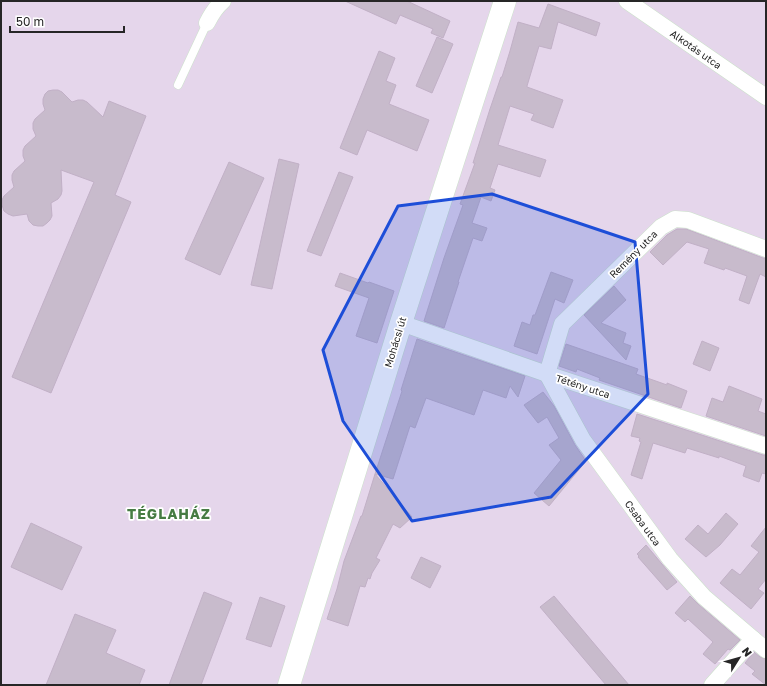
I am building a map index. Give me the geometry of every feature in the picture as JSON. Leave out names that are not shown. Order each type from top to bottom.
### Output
[{"type":"main road","name":"Mohácsi út","points":[[289,685],[401,323],[505,1]]},
{"type":"street","points":[[207,23],[223,1]]},
{"type":"street","name":"Alkotás utca","points":[[627,1],[766,97]]},
{"type":"street","name":"Remény utca","points":[[546,374],[562,324],[661,227],[675,219],[688,220],[766,249]]},
{"type":"street","name":"Tétény utca","points":[[401,323],[546,374],[766,446]]},
{"type":"street","name":"Csaba utca","points":[[546,374],[583,440],[670,560],[704,597],[766,650]]},
{"type":"street","points":[[712,685],[753,639]]},
{"type":"lane","points":[[178,85],[207,23]]},
{"type":"highlighted area","points":[[492,194],[635,242],[648,394],[551,497],[412,521],[343,421],[323,350],[398,206]]},
{"type":"building","points":[[345,1],[407,1],[450,21],[443,38],[431,33],[433,29],[400,15],[396,24]]},
{"type":"building","points":[[548,4],[600,23],[596,36],[558,22],[551,49],[539,46],[527,87],[563,100],[553,128],[531,120],[534,114],[510,106],[498,145],[546,160],[540,177],[498,164],[490,188],[495,190],[491,201],[481,197],[472,223],[487,228],[482,241],[473,238],[444,328],[424,321],[463,205],[460,204],[475,163],[473,163],[502,77],[518,22],[539,28]]},
{"type":"building","points":[[437,37],[453,44],[432,93],[416,86]]},
{"type":"building","points":[[379,51],[395,58],[386,81],[396,85],[389,104],[429,120],[417,151],[367,130],[357,155],[340,148]]},
{"type":"building","points":[[53,90],[62,92],[72,102],[83,100],[87,102],[103,117],[109,101],[146,116],[115,195],[131,202],[51,393],[12,377],[94,182],[61,170],[61,195],[58,199],[51,203],[52,216],[43,226],[33,225],[29,221],[27,214],[13,216],[8,214],[4,211],[2,200],[4,196],[14,187],[12,175],[14,171],[25,161],[23,150],[25,146],[36,136],[33,129],[33,123],[35,119],[45,110],[43,99],[45,94],[48,91]]},
{"type":"building","points":[[279,159],[299,164],[272,289],[251,285]]},
{"type":"building","points":[[229,162],[264,178],[220,275],[185,259]]},
{"type":"building","points":[[339,172],[353,177],[321,256],[307,251]]},
{"type":"building","points":[[677,229],[686,229],[766,258],[766,277],[760,274],[749,304],[739,300],[747,276],[725,268],[724,270],[704,263],[709,249],[687,242],[663,265],[650,252],[667,235]]},
{"type":"building","points":[[551,272],[573,280],[564,303],[555,299],[537,354],[514,346],[522,322],[530,325],[533,315],[535,315]]},
{"type":"building","points":[[340,273],[394,291],[377,343],[356,336],[369,298],[335,286]]},
{"type":"building","points":[[614,286],[626,300],[601,323],[626,333],[623,343],[631,346],[626,360],[584,315]]},
{"type":"building","points":[[417,339],[525,376],[518,397],[510,386],[506,398],[483,390],[474,415],[426,398],[415,428],[410,426],[393,479],[375,474]]},
{"type":"building","points":[[702,341],[719,348],[710,371],[693,364]]},
{"type":"building","points":[[566,344],[638,369],[636,374],[667,385],[667,383],[687,391],[681,408],[599,380],[600,378],[577,369],[576,372],[559,366]]},
{"type":"building","points":[[729,386],[762,399],[758,411],[766,414],[766,436],[706,416],[712,398],[723,402]]},
{"type":"building","points":[[543,392],[554,406],[575,445],[586,461],[549,506],[534,493],[561,460],[549,445],[559,438],[547,417],[538,423],[524,405]]},
{"type":"building","points":[[637,414],[766,455],[766,474],[762,473],[759,482],[743,476],[746,466],[719,456],[719,458],[687,448],[685,453],[653,443],[642,479],[631,475],[641,442],[639,441],[640,438],[631,436]]},
{"type":"building","points":[[375,474],[412,517],[400,528],[393,524],[376,558],[380,560],[370,579],[368,578],[365,587],[360,586],[348,626],[327,619],[344,561],[362,516]]},
{"type":"building","points":[[726,513],[738,524],[720,545],[706,557],[685,539],[698,525],[708,534]]},
{"type":"building","points":[[31,523],[82,547],[62,590],[11,567]]},
{"type":"building","points":[[766,527],[766,579],[758,589],[764,593],[751,609],[720,583],[732,569],[740,575],[759,552],[751,546]]},
{"type":"building","points":[[646,545],[677,582],[667,590],[638,557],[639,556],[637,554]]},
{"type":"building","points":[[421,557],[441,566],[430,588],[411,578]]},
{"type":"building","points":[[204,592],[232,603],[201,685],[169,685]]},
{"type":"building","points":[[554,596],[629,685],[606,685],[540,607]]},
{"type":"building","points":[[690,596],[740,640],[730,650],[728,649],[715,664],[703,654],[713,642],[688,619],[685,622],[675,613]]},
{"type":"building","points":[[260,597],[285,606],[271,647],[246,639]]},
{"type":"building","points":[[75,614],[116,630],[106,653],[145,670],[139,685],[46,685]]},
{"type":"building","points":[[754,652],[760,657],[766,659],[766,685],[752,674],[755,671],[745,663]]},
{"type":"district","name":"TÉGLAHÁZ","points":[[169,514]]}]
